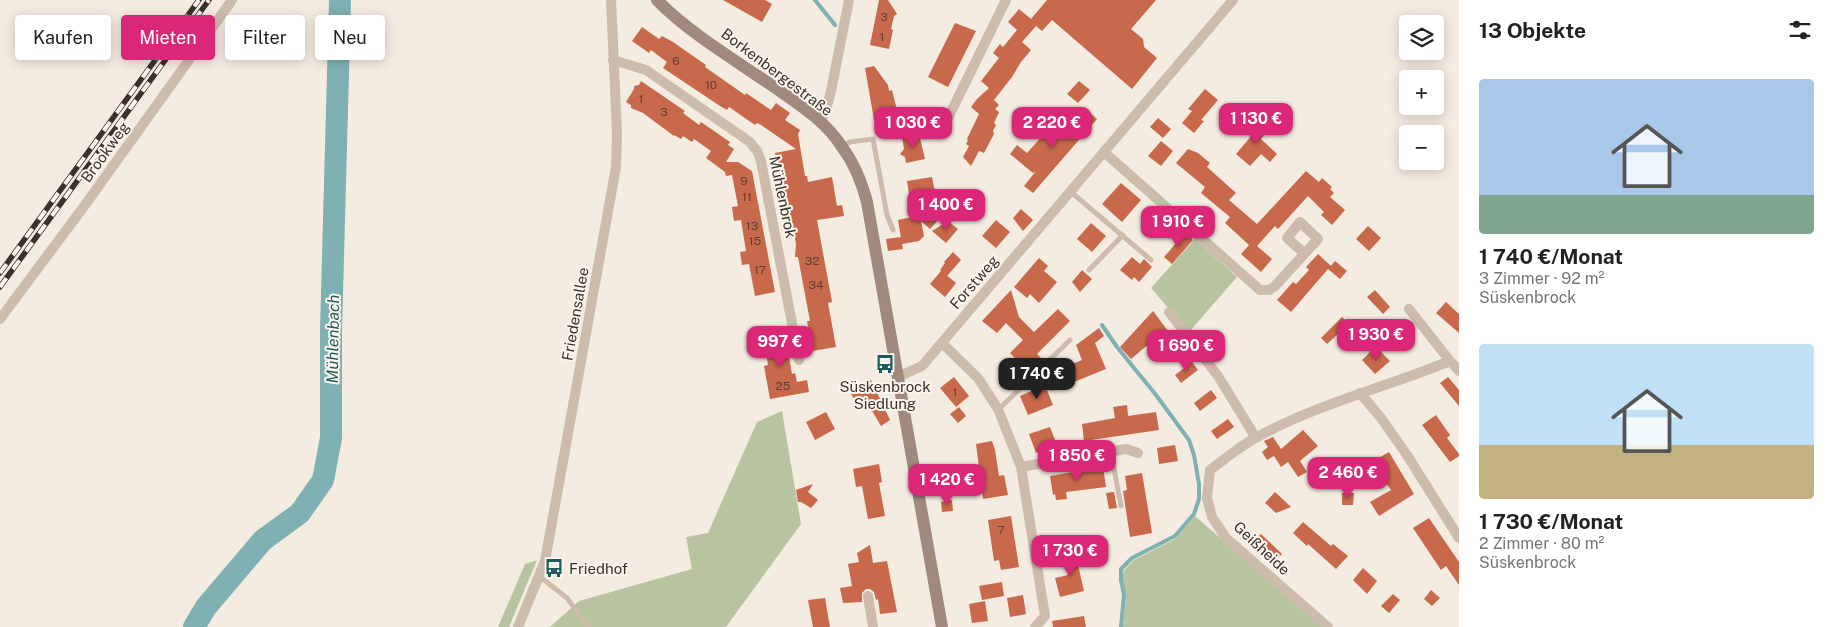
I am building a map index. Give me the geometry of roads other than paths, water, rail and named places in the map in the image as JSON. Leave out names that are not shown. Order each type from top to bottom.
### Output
[{"type":"street","name":"Brookweg","points":[[0,319],[85,205],[232,0]]},
{"type":"street","name":"Friedensallee","points":[[518,627],[545,561],[616,167],[617,134],[611,0]]},
{"type":"street","name":"Borkenbergestraße","points":[[657,0],[683,23],[820,121],[842,146],[851,162],[867,202],[942,627]]},
{"type":"street","points":[[820,121],[825,113],[831,91],[849,0]]},
{"type":"street","points":[[945,124],[1006,0]]},
{"type":"street","name":"Forstweg","points":[[898,377],[922,366],[1233,0]]},
{"type":"street","name":"Mühlenbrok","points":[[613,60],[646,70],[750,142],[758,151],[774,219],[799,360]]},
{"type":"street","points":[[1104,152],[1260,290],[1269,290],[1275,286],[1302,256]]},
{"type":"street","points":[[1409,309],[1459,371]]},
{"type":"street","points":[[1168,312],[1218,376],[1256,438]]},
{"type":"street","points":[[942,342],[978,378],[998,409],[1021,467],[1046,616],[1035,627]]},
{"type":"street","name":"Geißheide","points":[[1328,627],[1226,538],[1212,517],[1207,498],[1210,470],[1256,438],[1304,415],[1450,361]]},
{"type":"street","points":[[1360,393],[1381,418],[1407,455],[1459,538]]},
{"type":"street","points":[[1021,467],[1126,449],[1138,453]]},
{"type":"street","points":[[868,596],[874,627]]},
{"type":"lane","points":[[842,146],[850,142],[873,139],[887,215],[893,230]]},
{"type":"lane","points":[[1071,192],[1151,260]]},
{"type":"lane","points":[[1089,270],[1123,235]]},
{"type":"lane","points":[[998,409],[1070,340]]},
{"type":"lane","points":[[1112,452],[1121,506]]},
{"type":"lane","points":[[539,576],[567,598],[588,627]]},
{"type":"waterway","name":"Mühlenbach","points":[[194,627],[206,607],[263,540],[300,513],[323,480],[331,438],[331,330],[340,0]]},
{"type":"waterway","points":[[815,0],[835,25]]},
{"type":"waterway","points":[[1102,325],[1189,440],[1194,455],[1199,484],[1199,499],[1194,514],[1175,536],[1132,558],[1121,569],[1124,595],[1121,627]]},
{"type":"railway","points":[[0,273],[199,0]]},
{"type":"railway","points":[[0,287],[209,0]]},
{"type":"place","name":"Süskenbrock Siedlung","points":[[885,364]]},
{"type":"place","name":"Friedhof","points":[[554,568]]}]
